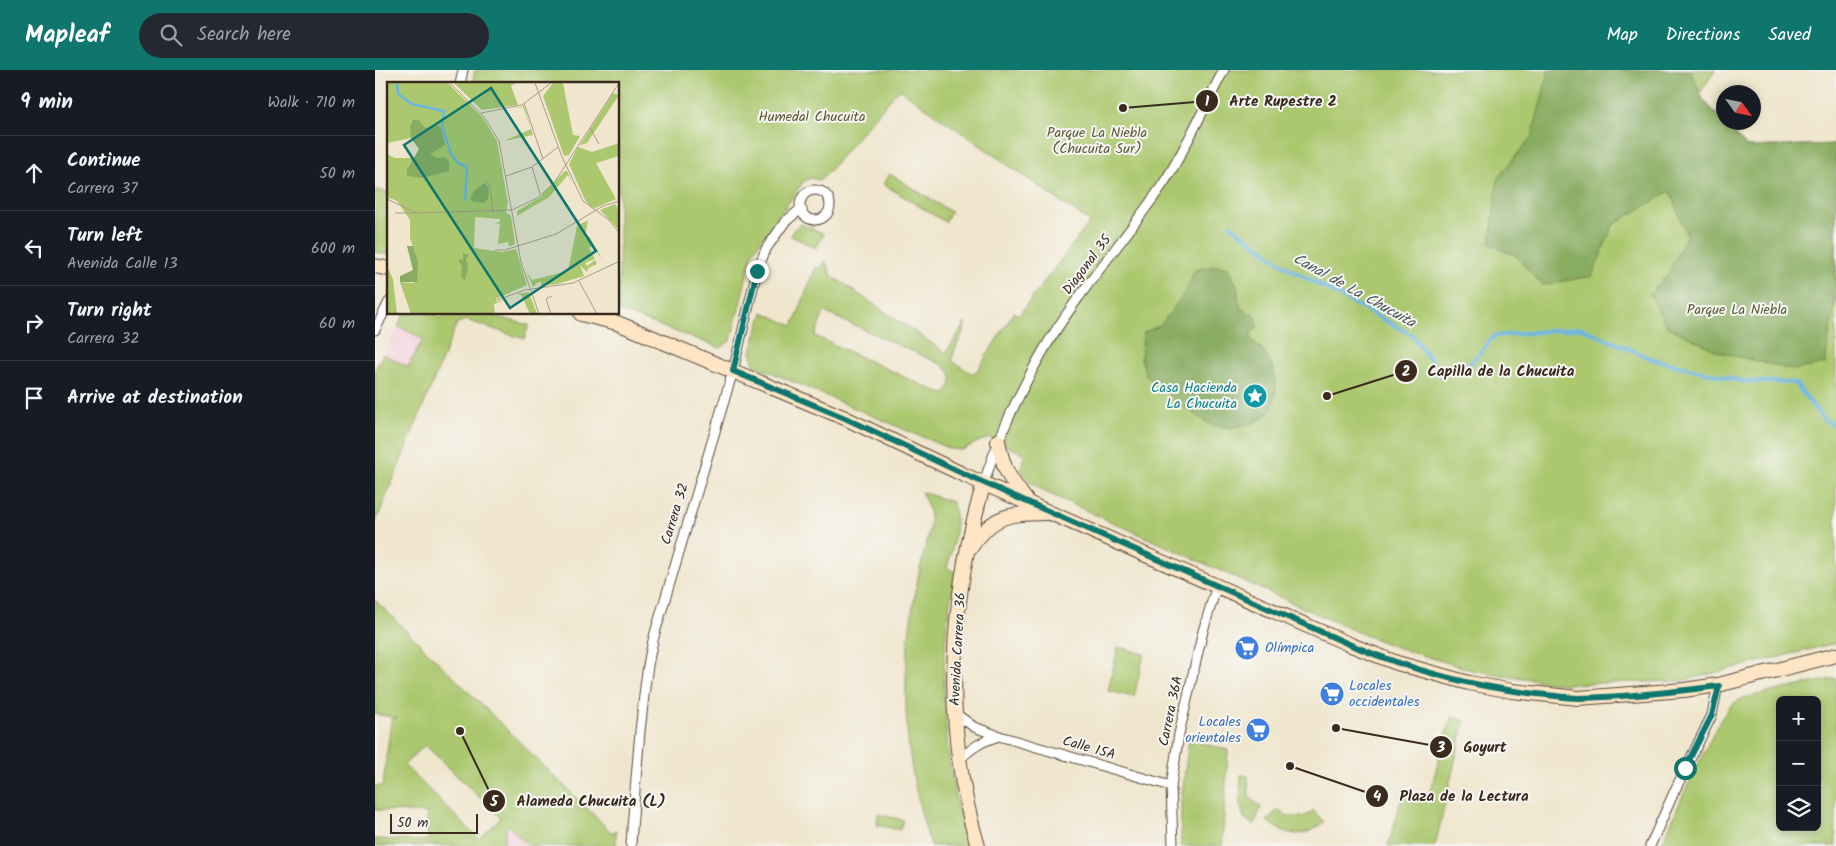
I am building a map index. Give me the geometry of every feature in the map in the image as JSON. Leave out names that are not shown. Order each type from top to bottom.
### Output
[{"type":"main road","points":[[585,315],[617,323],[845,418],[1028,503],[1377,656],[1469,683],[1511,691],[1578,698],[1684,690],[1719,686],[1753,675],[1836,655]]},
{"type":"main road","points":[[998,442],[1001,457],[1009,477],[1028,503]]},
{"type":"main road","name":"Avenida Carrera 36","points":[[978,846],[968,810],[959,760],[954,686],[955,650],[961,590],[976,509],[984,483]]},
{"type":"main road","points":[[967,552],[980,534],[999,519],[1010,516],[1052,513]]},
{"type":"street","name":"Diagonal 35","points":[[984,483],[998,442],[1043,351],[1164,182],[1201,118],[1223,70]]},
{"type":"street","name":"Carrera 32","points":[[631,846],[632,814],[648,661],[673,568],[733,371],[757,271],[766,249],[785,222],[802,210]]},
{"type":"street","points":[[375,330],[387,306]]},
{"type":"street","name":"Carrera 36A","points":[[1173,846],[1171,786],[1182,719],[1203,630],[1217,585]]},
{"type":"street","points":[[1650,846],[1712,715],[1719,686]]},
{"type":"street","name":"Calle 15A","points":[[955,713],[974,727],[999,736],[1171,786]]},
{"type":"street","points":[[959,760],[975,745],[999,736]]},
{"type":"shaded area","points":[[398,326],[423,339],[408,367],[383,354]]},
{"type":"shaded area","points":[[507,824],[529,846],[503,846]]},
{"type":"green space","points":[[475,70],[1715,70],[1699,95],[1716,113],[1716,130],[1731,130],[1747,147],[1836,144],[1836,643],[1681,681],[1564,684],[1475,671],[1396,647],[1357,632],[1043,491],[1029,482],[1021,470],[1024,454],[990,438],[962,450],[950,449],[754,365],[751,352],[763,312],[793,326],[816,267],[821,269],[825,260],[832,276],[946,353],[965,323],[952,361],[975,374],[1014,312],[1019,315],[1090,222],[899,89],[821,180],[810,178],[804,181],[755,249],[731,340],[721,348],[620,311],[620,82],[472,82]],"holes":[[[824,312],[941,364],[950,374],[951,381],[945,394],[937,392],[815,336]]]},
{"type":"green space","name":"Parque La Niebla","points":[[1549,70],[1690,70],[1704,101],[1716,114],[1716,130],[1731,130],[1747,147],[1836,144],[1836,294],[1825,364],[1793,370],[1719,352],[1666,326],[1650,294],[1668,274],[1687,235],[1670,191],[1613,225],[1592,276],[1542,285],[1516,256],[1490,244],[1498,178],[1532,136]]},
{"type":"green space","points":[[890,174],[951,212],[945,222],[883,184]]},
{"type":"green space","points":[[375,190],[387,192],[387,255],[375,252]]},
{"type":"green space","points":[[801,224],[824,234],[816,248],[791,236],[792,232]]},
{"type":"green space","points":[[1215,266],[1229,268],[1238,287],[1238,299],[1241,308],[1256,317],[1257,328],[1251,333],[1251,339],[1271,363],[1276,384],[1275,397],[1271,410],[1267,415],[1253,423],[1231,428],[1214,426],[1181,405],[1146,375],[1141,358],[1143,333],[1161,325],[1186,291],[1195,270]]},
{"type":"green space","points":[[404,315],[438,315],[437,317],[441,319],[443,315],[490,315],[529,325],[524,339],[466,320],[457,323],[375,524],[375,370],[383,354],[408,367],[423,339],[398,326]]},
{"type":"green space","points":[[921,492],[952,502],[954,510],[956,527],[947,568],[955,572],[946,639],[944,697],[952,774],[967,846],[931,846],[919,805],[908,742],[906,699],[907,652],[914,599],[930,524],[929,511]]},
{"type":"green space","points":[[375,600],[611,832],[616,831],[616,846],[529,846],[507,825],[503,846],[375,846],[375,839],[428,841],[427,813],[375,810],[375,786],[383,786],[391,720],[397,718],[375,714]],"holes":[[[425,745],[501,818],[479,839],[404,765]]]},
{"type":"green space","points":[[1118,647],[1144,654],[1134,697],[1108,691]]},
{"type":"green space","points":[[1836,678],[1836,846],[1661,846],[1684,793],[1719,722],[1731,705],[1743,698]]},
{"type":"green space","points":[[1451,717],[1466,721],[1435,846],[1388,846],[1404,791],[1425,798],[1430,791]]},
{"type":"green space","points":[[1189,740],[1228,750],[1222,846],[1181,846],[1181,801]]},
{"type":"green space","points":[[1241,775],[1248,776],[1249,797],[1261,807],[1254,825],[1244,818],[1240,804]]},
{"type":"green space","points":[[1277,810],[1286,815],[1300,817],[1313,810],[1324,822],[1309,831],[1296,834],[1289,833],[1267,821]]},
{"type":"green space","points":[[878,814],[903,820],[900,830],[877,825]]},
{"type":"waterway","name":"Canal de La Chucuita","points":[[1230,225],[1288,268],[1412,335],[1441,375],[1471,363],[1494,336],[1581,328],[1652,359],[1741,381],[1795,383],[1824,420],[1836,426]]},
{"type":"place","name":"Arte Rupestre 2","points":[[1123,108]]},
{"type":"place","name":"Casa Hacienda La Chucuita","points":[[1255,396]]},
{"type":"place","name":"Capilla de la Chucuita","points":[[1327,396]]},
{"type":"place","name":"Olímpica","points":[[1247,648]]},
{"type":"place","name":"Locales occidentales","points":[[1332,694]]},
{"type":"place","name":"Goyurt","points":[[1336,728]]},
{"type":"place","name":"Locales orientales","points":[[1258,730]]},
{"type":"place","name":"Alameda Chucuita (L)","points":[[460,731]]},
{"type":"place","name":"Plaza de la Lectura","points":[[1290,766]]},
{"type":"route","points":[[757,271],[733,371],[845,418],[953,470],[1028,503],[1351,645],[1397,663],[1469,683],[1511,691],[1578,698],[1719,686],[1712,715],[1685,768]]},
{"type":"park label","name":"Humedal Chucuita","points":[[812,117]]},
{"type":"park label","name":"Parque La Niebla (Chucuita Sur)","points":[[1097,142]]}]
